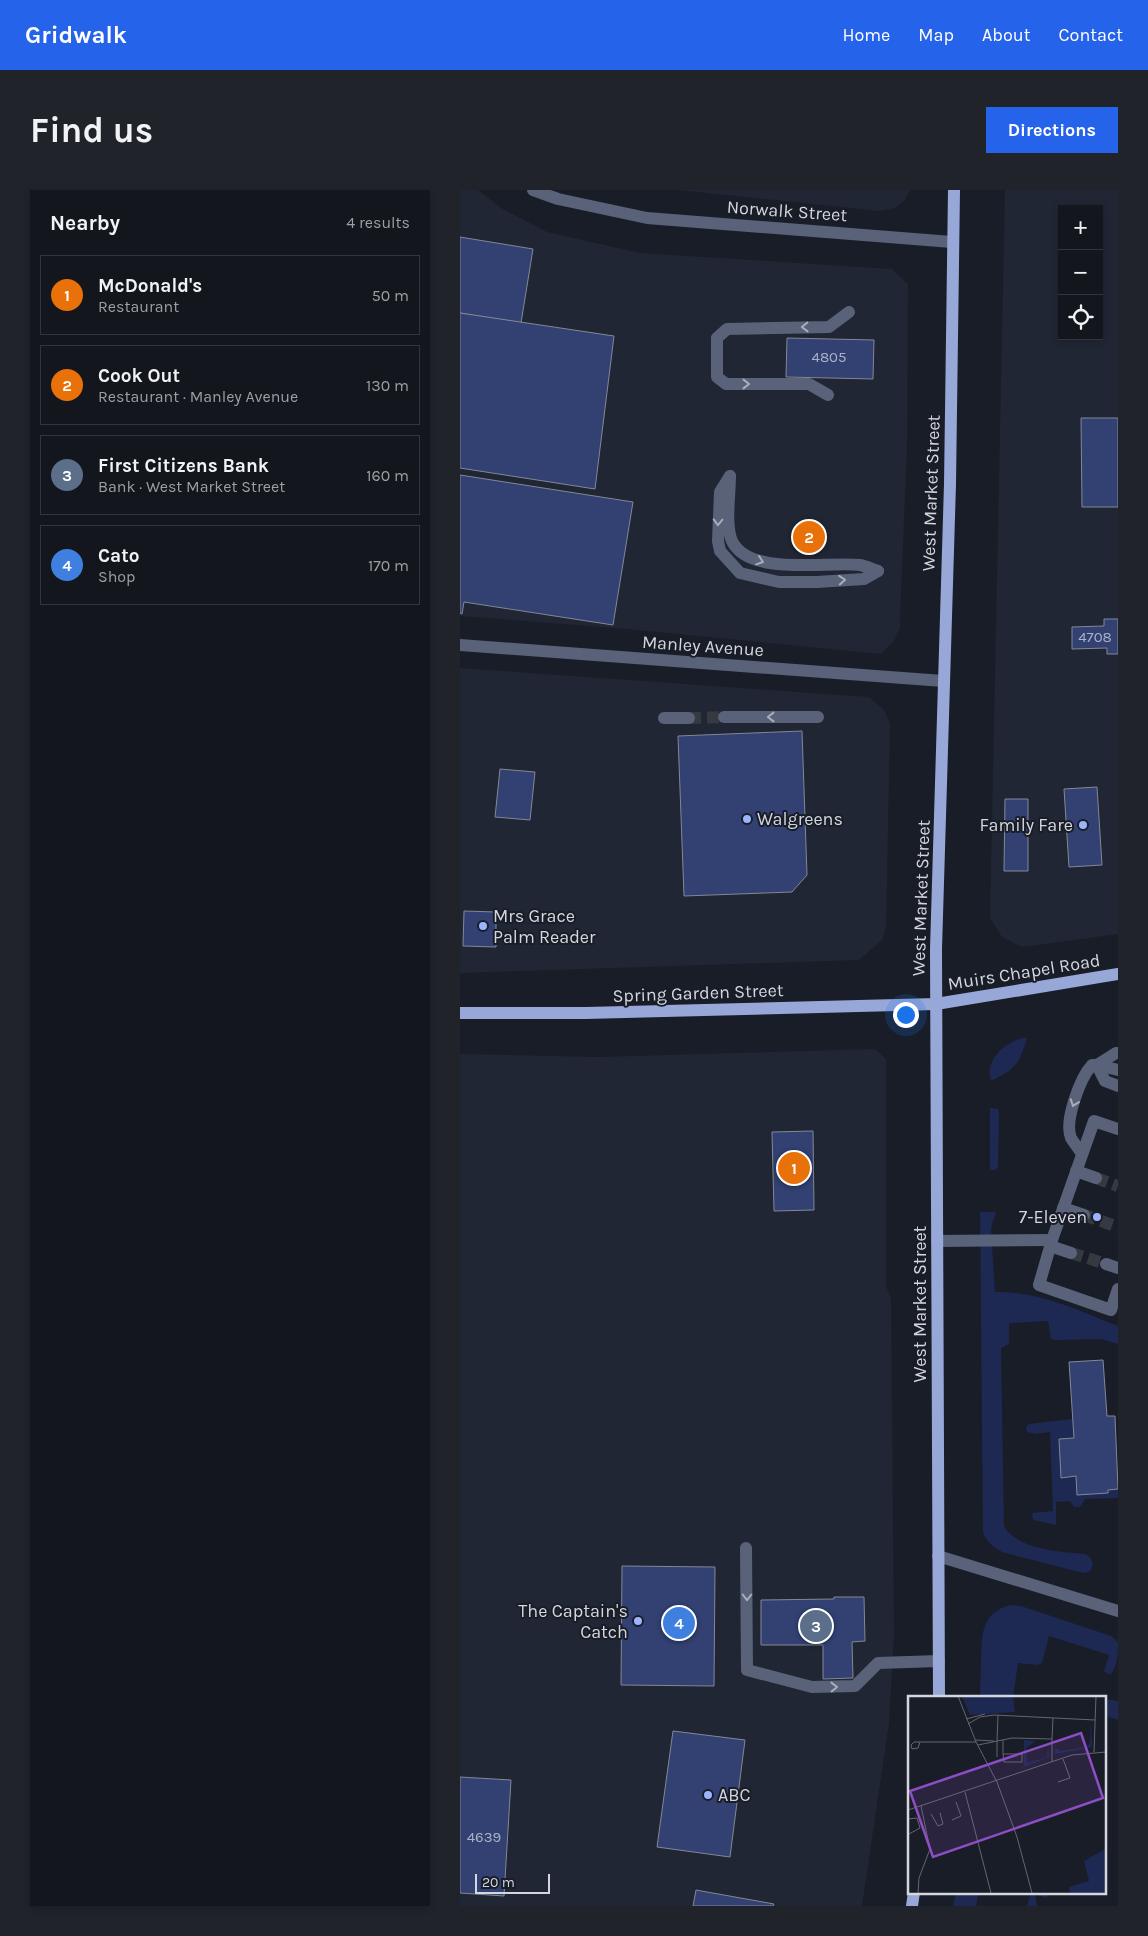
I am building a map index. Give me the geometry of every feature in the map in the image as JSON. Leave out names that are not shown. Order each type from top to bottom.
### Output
[{"type":"main road","name":"West Market Street","points":[[939,1696],[936,1004],[943,681],[950,484],[954,190]]},
{"type":"main road","name":"Muirs Chapel Road","points":[[936,1004],[1118,974]]},
{"type":"main road","name":"Spring Garden Street","points":[[460,1013],[586,1013],[936,1004]]},
{"type":"street","name":"Norwalk Street","points":[[533,190],[558,199],[647,218],[952,242]]},
{"type":"street","points":[[828,395],[808,384],[726,384],[717,377],[717,338],[728,329],[829,327],[849,312]]},
{"type":"street","points":[[730,476],[730,530],[732,541],[738,550],[761,563],[816,566],[860,565],[878,571],[864,579],[817,582],[779,582],[740,574],[720,551],[718,541],[720,492],[730,476]]},
{"type":"street","name":"Manley Avenue","points":[[460,645],[943,681]]},
{"type":"street","points":[[724,717],[818,717]]},
{"type":"street","points":[[664,718],[689,718]]},
{"type":"street","points":[[1097,1065],[1118,1053]]},
{"type":"street","points":[[1082,1154],[1071,1137],[1070,1110],[1086,1072],[1092,1065],[1118,1070]]},
{"type":"street","points":[[1097,1065],[1105,1081],[1118,1086]]},
{"type":"street","points":[[1118,1129],[1094,1121],[1051,1243],[1039,1285],[1110,1310],[1118,1289]]},
{"type":"street","points":[[1076,1171],[1096,1178]]},
{"type":"street","points":[[1063,1208],[1084,1215]]},
{"type":"street","points":[[937,1241],[1051,1243],[1071,1252]]},
{"type":"street","points":[[746,1548],[747,1670],[812,1687],[855,1686],[878,1663],[939,1661]]},
{"type":"street","points":[[938,1556],[1118,1611]]},
{"type":"shaded area","points":[[460,190],[478,190],[501,208],[547,232],[640,253],[892,269],[908,284],[907,447],[900,628],[893,642],[880,654],[628,629],[460,616]]},
{"type":"shaded area","points":[[678,190],[910,190],[905,200],[895,208],[880,211]]},
{"type":"shaded area","points":[[1005,190],[1118,190],[1118,934],[1022,947],[1002,937],[990,918]]},
{"type":"shaded area","points":[[460,668],[869,697],[884,710],[890,724],[886,927],[882,940],[859,960],[460,973]]},
{"type":"shaded area","points":[[1027,1038],[1019,1060],[1006,1073],[991,1081],[990,1073],[993,1059],[1009,1043]]},
{"type":"shaded area","points":[[875,1049],[886,1059],[886,1287],[891,1298],[894,1635],[889,1723],[862,1906],[460,1906],[460,1054],[598,1057]]},
{"type":"shaded area","points":[[990,1108],[998,1109],[999,1113],[998,1167],[995,1170],[990,1170]]},
{"type":"shaded area","points":[[980,1212],[996,1212],[991,1228],[995,1292],[1043,1298],[1118,1326],[1118,1344],[1102,1339],[1051,1339],[1048,1321],[1009,1323],[1009,1344],[1001,1348],[1004,1526],[1019,1540],[1030,1545],[1053,1551],[1086,1554],[1092,1563],[1089,1572],[1083,1573],[1002,1552],[986,1539],[983,1532]]},
{"type":"shaded area","points":[[1073,1419],[1074,1438],[1059,1439],[1061,1477],[1076,1476],[1077,1495],[1108,1493],[1108,1490],[1118,1489],[1118,1498],[1085,1499],[1080,1507],[1074,1507],[1070,1501],[1056,1502],[1056,1525],[1033,1520],[1032,1513],[1053,1511],[1050,1432],[1036,1434],[1027,1432],[1026,1428],[1028,1424]]},
{"type":"shaded area","points":[[1010,1605],[1021,1606],[1111,1636],[1118,1642],[1117,1659],[1111,1674],[1104,1671],[1109,1655],[1049,1636],[1042,1663],[1037,1665],[1018,1663],[1013,1696],[980,1696],[983,1632],[989,1618]]},
{"type":"shaded area","points":[[1106,1699],[1118,1701],[1118,1720],[1106,1716]]},
{"type":"shaded area","points":[[956,1894],[979,1894],[976,1906],[953,1906]]},
{"type":"shaded area","points":[[1030,1894],[1035,1894],[1037,1906],[1027,1906]]},
{"type":"shaded area","points":[[1035,1894],[1046,1894],[1047,1898]]},
{"type":"building","points":[[460,237],[533,249],[521,323],[460,313]]},
{"type":"building","points":[[460,313],[614,336],[595,489],[460,468]]},
{"type":"building","points":[[787,338],[874,340],[873,379],[786,377]]},
{"type":"building","points":[[1081,418],[1118,418],[1118,507],[1082,507]]},
{"type":"building","points":[[460,475],[633,502],[613,625],[464,602],[462,614],[460,613]]},
{"type":"building","points":[[1104,619],[1118,619],[1118,654],[1107,654],[1107,648],[1072,649],[1072,627],[1104,626]]},
{"type":"building","points":[[802,731],[807,875],[792,892],[684,896],[678,736]]},
{"type":"building","points":[[500,769],[535,772],[530,820],[495,817]]},
{"type":"building","points":[[1097,787],[1102,865],[1069,867],[1064,789]]},
{"type":"building","points":[[1005,799],[1028,799],[1028,871],[1004,871]]},
{"type":"building","points":[[464,911],[496,912],[496,947],[463,946]]},
{"type":"building","points":[[813,1131],[814,1210],[774,1211],[772,1132]]},
{"type":"building","points":[[1103,1360],[1107,1416],[1115,1416],[1118,1489],[1108,1490],[1108,1493],[1077,1495],[1076,1476],[1061,1478],[1059,1439],[1074,1438],[1069,1362]]},
{"type":"building","points":[[622,1566],[715,1567],[714,1686],[621,1685]]},
{"type":"building","points":[[834,1597],[864,1597],[865,1641],[852,1642],[853,1678],[823,1679],[823,1645],[761,1645],[761,1600],[834,1599]]},
{"type":"building","points":[[673,1731],[745,1740],[730,1857],[657,1847]]},
{"type":"building","points":[[460,1777],[511,1780],[504,1896],[460,1893]]},
{"type":"building","points":[[696,1890],[774,1904],[773,1906],[693,1906]]},
{"type":"tunnel","points":[[689,718],[724,717]]},
{"type":"tunnel","points":[[1096,1178],[1118,1186]]},
{"type":"tunnel","points":[[1084,1215],[1118,1227]]},
{"type":"tunnel","points":[[1071,1253],[1106,1264]]},
{"type":"place","name":"Cook Out","points":[[809,537]]},
{"type":"place","name":"Walgreens","points":[[747,819]]},
{"type":"place","name":"Family Fare","points":[[1083,825]]},
{"type":"place","name":"Mrs Grace Palm Reader","points":[[483,926]]},
{"type":"place","name":"McDonald's","points":[[794,1168]]},
{"type":"place","name":"7-Eleven","points":[[1097,1217]]},
{"type":"place","name":"The Captain's Catch","points":[[638,1621]]},
{"type":"place","name":"Cato","points":[[679,1623]]},
{"type":"place","name":"First Citizens Bank","points":[[816,1626]]},
{"type":"place","name":"ABC","points":[[708,1795]]}]
